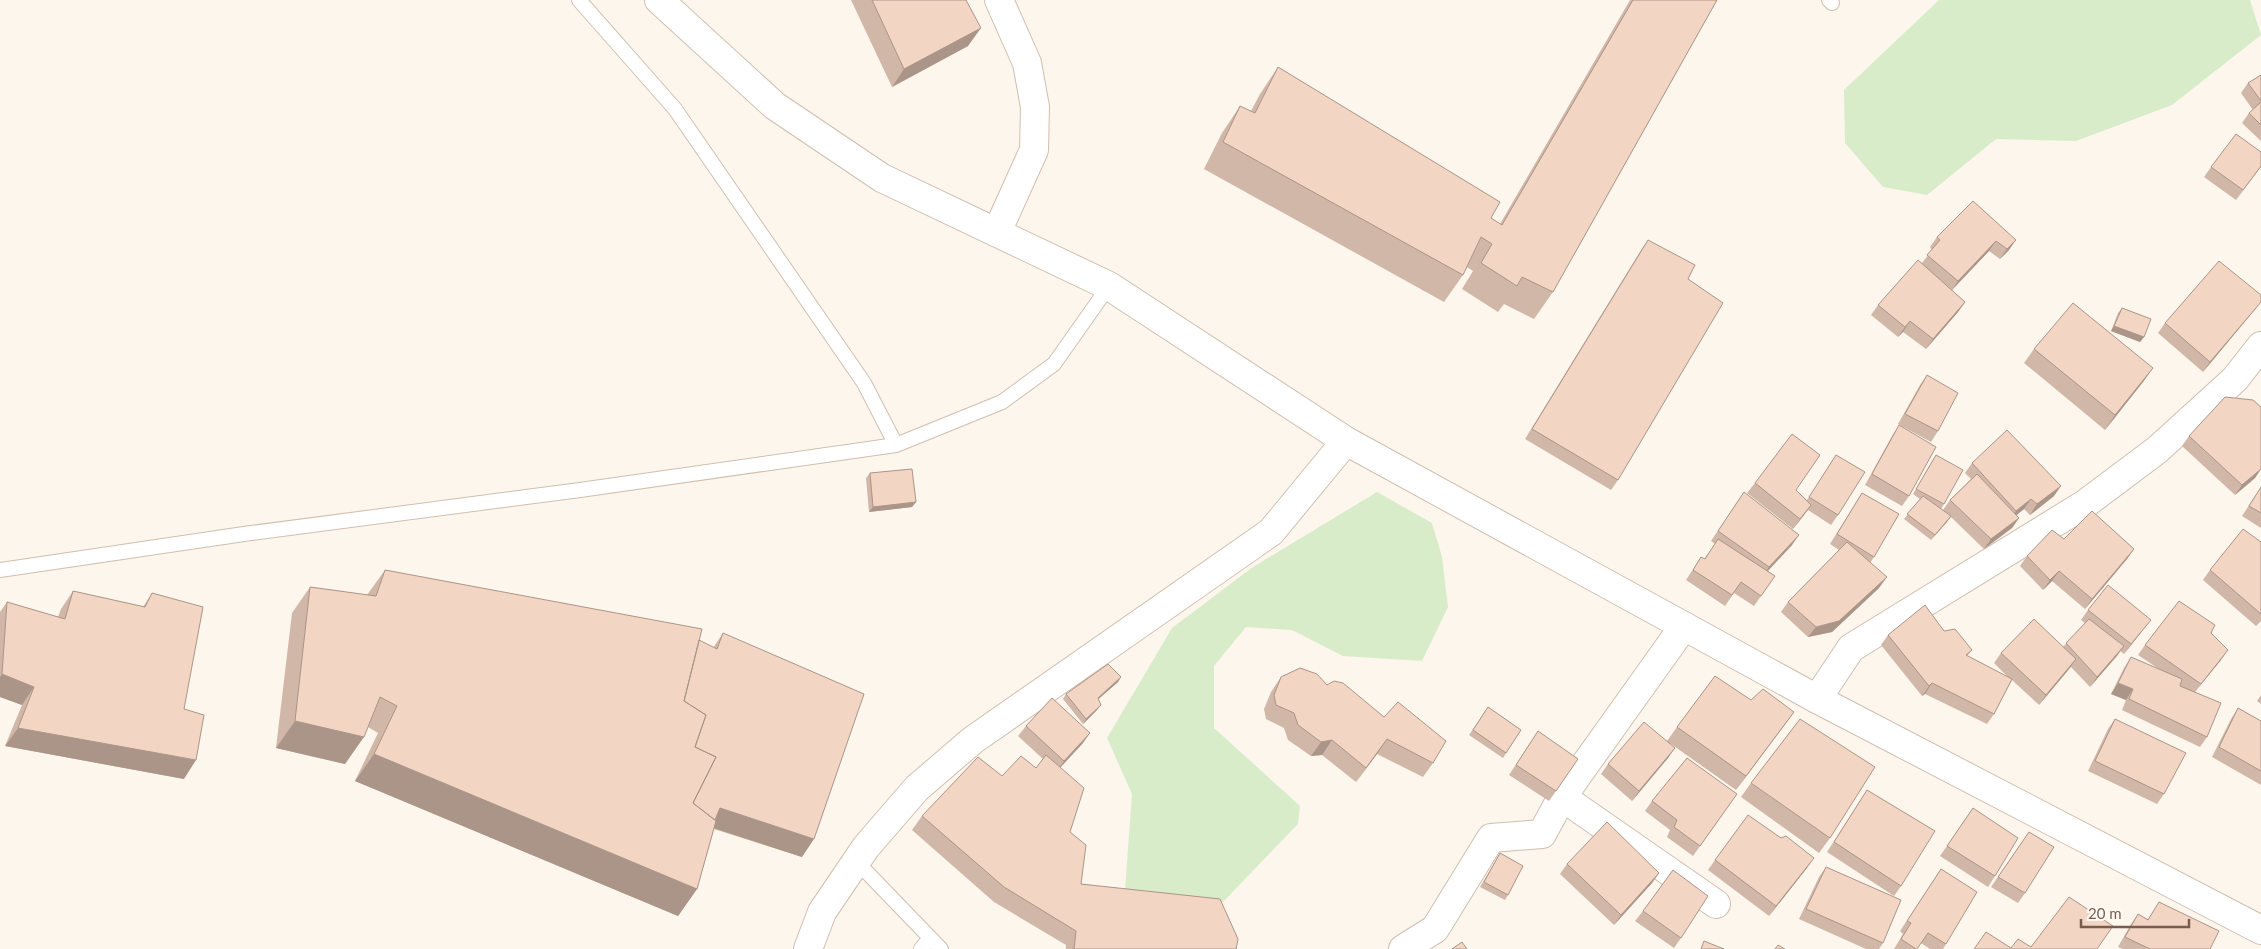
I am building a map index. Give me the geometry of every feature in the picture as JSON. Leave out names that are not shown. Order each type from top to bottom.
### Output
[{"type":"street","points":[[659,0],[775,106],[882,178],[1109,286],[1346,440],[1816,699],[2261,930]]},
{"type":"street","points":[[997,232],[1034,150],[1035,107],[1027,63],[999,0]]},
{"type":"street","points":[[1816,699],[1851,648],[2085,504],[2158,450],[2236,379],[2261,346]]},
{"type":"street","points":[[808,949],[822,912],[866,848],[917,788],[973,740],[1271,532],[1346,440]]},
{"type":"street","points":[[1403,949],[1435,929],[1491,838],[1542,834],[1562,797],[1684,626]]},
{"type":"street","points":[[1562,797],[1716,904]]},
{"type":"lane","points":[[580,0],[675,109],[864,383],[896,445]]},
{"type":"lane","points":[[0,570],[244,534],[580,490],[896,445],[1002,402],[1054,364],[1109,286]]},
{"type":"lane","points":[[857,862],[941,949]]},
{"type":"lane","points":[[921,949],[930,938]]},
{"type":"green space","points":[[1939,0],[2250,0],[2261,35],[2172,105],[2076,141],[1996,139],[1927,195],[1883,187],[1845,143],[1844,90]]},
{"type":"green space","points":[[1377,492],[1432,523],[1442,557],[1448,607],[1422,661],[1343,656],[1292,630],[1246,627],[1214,666],[1214,728],[1300,806],[1298,824],[1221,904],[1125,890],[1132,794],[1107,738],[1172,628],[1253,567]]},
{"type":"building","points":[[872,0],[966,0],[981,28],[904,69]]},
{"type":"building","points":[[1633,0],[1717,0],[1553,292],[1522,277],[1517,286],[1481,263],[1492,244],[1481,237],[1463,275],[1223,142],[1240,106],[1255,113],[1278,67],[1500,202],[1491,218],[1502,225]]},
{"type":"building","points":[[2261,75],[2261,101],[2248,83]]},
{"type":"building","points":[[2261,102],[2261,125],[2249,113]]},
{"type":"building","points":[[2236,134],[2261,152],[2261,166],[2243,190],[2211,167]]},
{"type":"building","points":[[1973,201],[2016,240],[2007,249],[1996,241],[1958,281],[1927,255],[1940,240],[1937,237]]},
{"type":"building","points":[[1648,240],[1695,265],[1688,279],[1723,303],[1618,480],[1532,429]]},
{"type":"building","points":[[1918,260],[1965,302],[1933,339],[1910,321],[1905,327],[1878,305]]},
{"type":"building","points":[[2219,261],[2261,295],[2261,302],[2210,362],[2165,323]]},
{"type":"building","points":[[2073,303],[2153,368],[2115,415],[2034,349]]},
{"type":"building","points":[[2122,308],[2151,319],[2144,337],[2114,326]]},
{"type":"building","points":[[1927,375],[1958,393],[1938,431],[1905,414]]},
{"type":"building","points":[[2225,397],[2253,400],[2261,407],[2261,469],[2242,485],[2189,436]]},
{"type":"building","points":[[1899,425],[1936,447],[1909,496],[1872,474]]},
{"type":"building","points":[[2007,430],[2061,486],[2037,504],[2031,499],[2016,511],[1972,463]]},
{"type":"building","points":[[1792,434],[1820,455],[1796,490],[1811,505],[1800,519],[1755,483]]},
{"type":"building","points":[[1836,455],[1865,472],[1838,515],[1809,497]]},
{"type":"building","points":[[1936,455],[1963,470],[1944,504],[1916,489]]},
{"type":"building","points":[[912,469],[916,502],[873,507],[870,473]]},
{"type":"building","points":[[1977,474],[2019,518],[1991,539],[1950,500]]},
{"type":"building","points":[[2261,487],[2261,513],[2249,506]]},
{"type":"building","points":[[1744,492],[1799,535],[1769,567],[1718,531]]},
{"type":"building","points":[[1862,493],[1899,514],[1874,557],[1837,534]]},
{"type":"building","points":[[1923,496],[1951,516],[1935,535],[1907,514]]},
{"type":"building","points":[[2092,511],[2134,549],[2092,599],[2059,571],[2050,580],[2027,556],[2052,530],[2064,539]]},
{"type":"building","points":[[2243,529],[2261,542],[2261,614],[2210,570]]},
{"type":"building","points":[[1718,539],[1775,576],[1761,596],[1741,582],[1732,595],[1693,570],[1701,557],[1705,559]]},
{"type":"building","points":[[1847,542],[1887,577],[1839,621],[1816,627],[1788,602]]},
{"type":"building","points":[[385,570],[702,629],[684,701],[706,715],[695,747],[716,757],[693,803],[716,821],[697,889],[374,754],[397,706],[380,697],[364,737],[295,721],[310,587],[376,596]]},
{"type":"building","points":[[2108,585],[2151,620],[2131,644],[2088,610]]},
{"type":"building","points":[[73,591],[145,607],[152,593],[203,607],[184,709],[204,715],[196,760],[18,728],[34,687],[2,674],[7,602],[65,619]]},
{"type":"building","points":[[2179,601],[2215,625],[2211,633],[2228,650],[2201,684],[2145,645]]},
{"type":"building","points":[[1925,605],[1944,631],[1955,629],[1972,650],[1966,655],[2012,679],[1994,714],[1932,683],[1929,686],[1888,635]]},
{"type":"building","points":[[2034,619],[2076,659],[2046,695],[2001,653]]},
{"type":"building","points":[[2089,619],[2124,646],[2097,677],[2066,643]]},
{"type":"building","points":[[723,633],[864,694],[814,839],[720,808],[715,820],[693,803],[716,757],[695,747],[706,715],[684,701],[699,640],[717,649]]},
{"type":"building","points":[[2131,657],[2182,679],[2180,686],[2221,703],[2207,737],[2129,699],[2133,689],[2118,683]]},
{"type":"building","points":[[1108,664],[1121,677],[1098,698],[1101,705],[1086,719],[1066,694]]},
{"type":"building","points":[[1300,668],[1317,674],[1327,685],[1334,681],[1343,683],[1384,717],[1398,702],[1446,741],[1433,763],[1387,739],[1366,768],[1332,740],[1321,742],[1298,725],[1294,713],[1276,705],[1274,695],[1281,677]]},
{"type":"building","points":[[1715,676],[1751,700],[1763,689],[1794,712],[1746,776],[1677,727]]},
{"type":"building","points":[[1052,698],[1090,733],[1064,761],[1026,726]]},
{"type":"building","points":[[1488,707],[1521,730],[1506,753],[1473,730]]},
{"type":"building","points":[[2238,708],[2261,721],[2261,771],[2219,747]]},
{"type":"building","points":[[1800,719],[1875,767],[1830,838],[1751,783]]},
{"type":"building","points":[[2115,719],[2186,753],[2164,794],[2095,761]]},
{"type":"building","points":[[1644,722],[1675,748],[1639,791],[1608,764]]},
{"type":"building","points":[[1538,731],[1578,759],[1556,791],[1516,765]]},
{"type":"building","points":[[1046,755],[1084,788],[1070,832],[1086,845],[1081,884],[1220,899],[1238,939],[1236,949],[1074,949],[1076,931],[1004,887],[922,816],[978,757],[1002,776],[1021,756],[1036,768]]},
{"type":"building","points":[[1687,758],[1737,794],[1700,846],[1674,827],[1677,820],[1652,801]]},
{"type":"building","points":[[1867,790],[1935,831],[1901,886],[1834,842]]},
{"type":"building","points":[[1973,808],[2018,838],[1995,876],[1947,846]]},
{"type":"building","points":[[1748,815],[1781,838],[1786,836],[1814,858],[1776,906],[1715,860]]},
{"type":"building","points":[[1607,822],[1659,873],[1621,915],[1567,864]]},
{"type":"building","points":[[2029,832],[2054,847],[2025,893],[1998,877]]},
{"type":"building","points":[[1500,853],[1523,866],[1508,895],[1484,882]]},
{"type":"building","points":[[1826,867],[1901,900],[1883,943],[1806,909]]},
{"type":"building","points":[[1941,869],[1977,892],[1946,944],[1928,933],[1916,949],[1901,939],[1911,923],[1907,921]]},
{"type":"building","points":[[1673,870],[1708,896],[1681,938],[1643,911]]},
{"type":"building","points":[[2069,897],[2113,926],[2097,949],[1974,949],[1986,932],[2011,948],[2018,939],[2031,947]]},
{"type":"building","points":[[2159,902],[2219,931],[2210,949],[2150,949],[2125,937],[2138,914],[2148,920]]},
{"type":"building","points":[[1704,941],[1724,949],[1701,949]]},
{"type":"building","points":[[1462,942],[1467,949],[1452,949]]},
{"type":"building","points":[[1778,945],[1785,949],[1775,949]]}]
